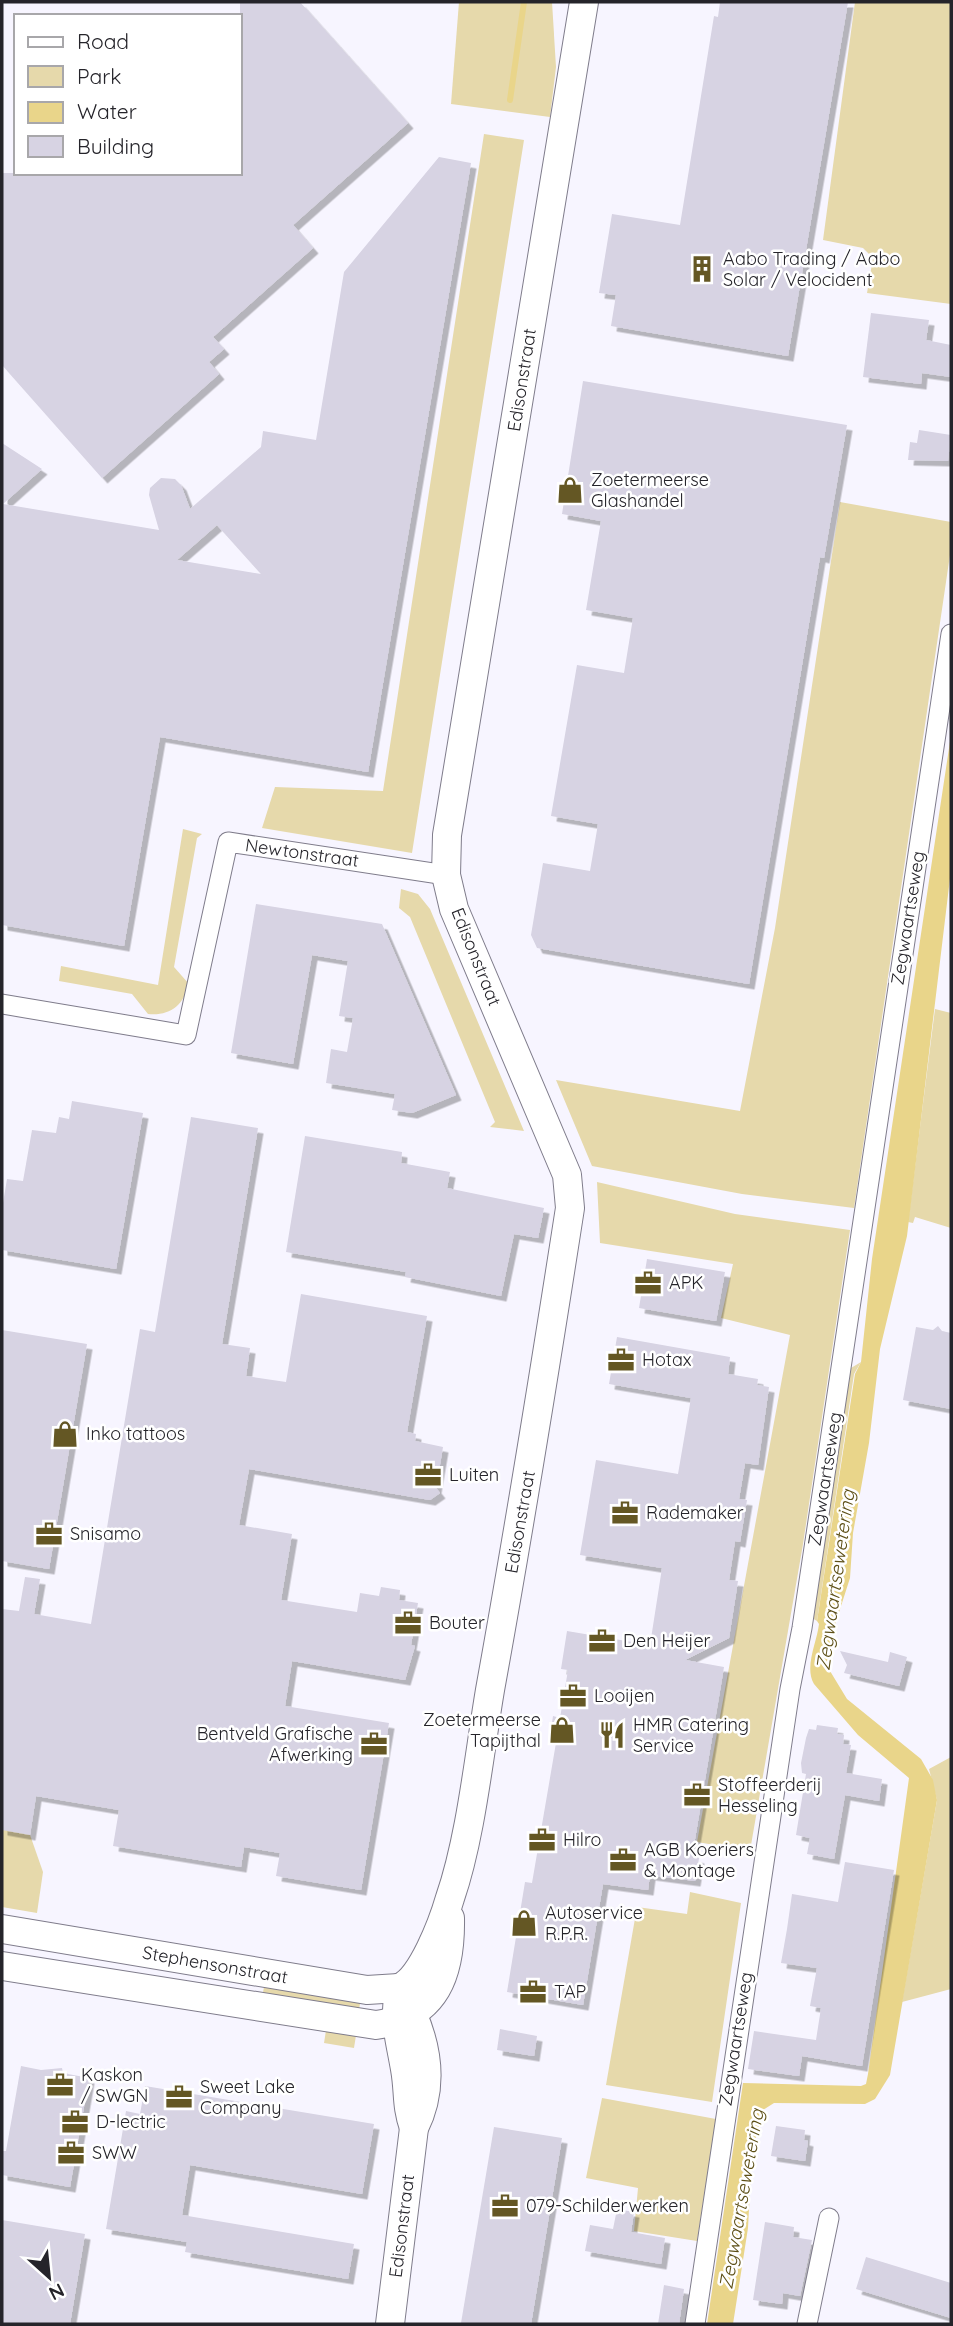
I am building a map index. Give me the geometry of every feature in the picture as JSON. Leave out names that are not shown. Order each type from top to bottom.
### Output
[{"type":"street","name":"Edisonstraat","points":[[390,2324],[414,2128],[425,2106],[428,2073],[405,2018],[438,1987],[446,1968],[450,1899],[520,1526],[570,1208],[567,1175],[454,909],[446,875],[446,835],[584,2]]},
{"type":"street","name":"Zegwaartseweg","points":[[695,2324],[783,1730],[865,1222],[883,1078],[951,634]]},
{"type":"street","name":"Newtonstraat","points":[[2,1004],[186,1035],[228,842],[446,875]]},
{"type":"street","name":"Edisonstraat","points":[[399,1988],[419,1972],[450,1899]]},
{"type":"street","name":"Stephensonstraat","points":[[2,1929],[367,1990],[399,1988]]},
{"type":"street","name":"Stephensonstraat","points":[[2,1966],[376,2025],[405,2018]]},
{"type":"street","points":[[399,1988],[405,2018]]},
{"type":"street","points":[[807,2324],[829,2218]]},
{"type":"green space","points":[[459,2],[552,2],[556,67],[550,117],[451,104]]},
{"type":"green space","points":[[855,2],[951,2],[951,304],[867,293],[873,258],[863,248],[823,240]]},
{"type":"green space","points":[[484,134],[524,140],[412,853],[262,828],[275,787],[383,791]]},
{"type":"green space","points":[[840,502],[951,522],[951,548],[854,1208],[742,1194],[592,1166],[556,1080],[740,1111],[775,928]]},
{"type":"green space","points":[[183,829],[202,834],[197,838],[174,967],[189,984],[179,1004],[163,1013],[148,1014],[132,994],[59,981],[61,966],[158,985]]},
{"type":"green space","points":[[401,889],[418,894],[430,909],[524,1131],[490,1127],[495,1122],[410,917],[399,908]]},
{"type":"green space","points":[[935,1009],[951,1013],[951,1228],[915,1217],[913,1223],[908,1222]]},
{"type":"green space","points":[[597,1182],[735,1214],[850,1230],[803,1544],[750,1851],[697,1842],[790,1335],[721,1318],[733,1264],[600,1243]]},
{"type":"green space","points":[[861,1362],[854,1374],[817,1621],[812,1618],[851,1368]]},
{"type":"green space","points":[[951,1757],[951,1989],[902,2002],[937,1800],[929,1769]]},
{"type":"green space","points":[[2,1828],[29,1832],[43,1872],[37,1913],[2,1907]]},
{"type":"green space","points":[[690,1892],[741,1903],[712,2102],[606,2085],[637,1907],[687,1914]]},
{"type":"green space","points":[[278,1984],[361,1998],[358,2015],[262,1998],[264,1987]]},
{"type":"green space","points":[[327,2024],[357,2029],[354,2048],[324,2043]]},
{"type":"green space","points":[[602,2098],[716,2119],[697,2241],[634,2231],[638,2188],[586,2178]]},
{"type":"water","name":"Zegwaartsewetering","points":[[951,735],[951,870],[907,1236],[880,1349],[869,1443],[853,1533],[850,1578],[834,1628],[830,1671],[847,1699],[921,1759],[933,1780],[937,1800],[890,2075],[875,2099],[865,2104],[774,2103],[763,2110],[752,2153],[748,2228],[733,2324],[707,2324],[743,2083],[861,2086],[866,2084],[868,2074],[909,1778],[858,1735],[814,1684],[810,1670],[855,1374],[861,1362],[872,1259]]},
{"type":"building","points":[[240,2],[300,2],[408,123],[293,225],[313,248],[213,337],[224,349],[209,362],[219,374],[102,478],[2,365],[2,173],[242,175]]},
{"type":"building","points":[[720,2],[848,2],[788,356],[611,326],[616,295],[599,293],[612,214],[680,225],[714,16],[718,17]]},
{"type":"building","points":[[439,157],[471,163],[368,772],[160,737],[124,946],[2,925],[2,443],[42,469],[3,504],[159,530],[149,495],[150,488],[161,478],[175,479],[181,485],[190,509],[261,447],[263,431],[316,440],[344,272]],"holes":[[[217,525],[261,574],[177,560]]]},
{"type":"building","points":[[871,313],[929,320],[926,340],[951,345],[951,377],[922,373],[921,384],[863,377]]},
{"type":"building","points":[[583,381],[847,425],[824,558],[820,557],[749,984],[537,948],[531,935],[543,863],[590,871],[598,824],[551,816],[577,665],[624,673],[633,618],[586,610],[601,521],[562,514]]},
{"type":"building","points":[[919,430],[951,435],[948,461],[908,460],[910,442],[917,443]]},
{"type":"building","points":[[256,904],[382,924],[456,1095],[412,1113],[392,1110],[395,1094],[326,1083],[331,1049],[347,1052],[353,1018],[339,1016],[348,961],[312,955],[293,1064],[231,1053]]},
{"type":"building","points":[[72,1101],[143,1113],[116,1269],[2,1250],[2,1209],[7,1179],[23,1181],[32,1130],[56,1133],[59,1117],[69,1119]]},
{"type":"building","points":[[191,1117],[258,1128],[222,1344],[250,1348],[246,1376],[286,1382],[301,1294],[427,1316],[407,1432],[416,1434],[415,1441],[443,1447],[436,1488],[440,1493],[430,1500],[249,1469],[239,1525],[292,1534],[281,1600],[357,1612],[360,1593],[379,1596],[381,1587],[400,1590],[399,1600],[418,1603],[411,1645],[415,1646],[405,1680],[292,1661],[285,1706],[389,1723],[361,1890],[276,1876],[280,1853],[244,1847],[241,1867],[113,1846],[119,1810],[36,1796],[30,1835],[2,1830],[2,1609],[19,1611],[25,1577],[40,1579],[34,1614],[91,1624],[140,1329],[155,1332]]},
{"type":"building","points":[[305,1136],[402,1152],[401,1163],[450,1172],[447,1188],[544,1208],[538,1238],[514,1234],[501,1296],[405,1277],[406,1272],[286,1252]]},
{"type":"building","points":[[647,1259],[725,1272],[716,1321],[639,1308]]},
{"type":"building","points":[[938,1326],[942,1331],[951,1333],[951,1409],[903,1400],[916,1327],[933,1330]]},
{"type":"building","points":[[2,1330],[87,1344],[49,1569],[2,1561]]},
{"type":"building","points":[[617,1337],[730,1357],[728,1374],[758,1379],[757,1385],[769,1387],[758,1465],[745,1463],[739,1499],[747,1500],[740,1542],[735,1541],[729,1580],[738,1581],[729,1638],[685,1660],[724,1667],[692,1857],[699,1858],[695,1881],[650,1875],[648,1890],[603,1884],[583,2005],[507,1992],[525,1882],[532,1883],[557,1737],[550,1736],[553,1716],[560,1718],[568,1670],[561,1669],[567,1631],[650,1645],[662,1568],[580,1555],[596,1460],[678,1474],[691,1398],[609,1384]]},
{"type":"building","points":[[840,1651],[888,1662],[890,1652],[907,1657],[899,1686],[844,1673],[847,1665]]},
{"type":"building","points":[[817,1725],[838,1728],[837,1734],[844,1735],[843,1744],[851,1745],[846,1773],[882,1779],[879,1801],[845,1795],[834,1859],[807,1854],[810,1838],[796,1835],[806,1774],[802,1773],[801,1763],[809,1729],[816,1730]]},
{"type":"building","points":[[845,1862],[894,1870],[862,2066],[802,2056],[799,2076],[748,2069],[754,2031],[816,2040],[821,2008],[810,2006],[817,1968],[781,1963],[792,1894],[838,1902]]},
{"type":"building","points":[[500,2029],[537,2036],[534,2056],[497,2050]]},
{"type":"building","points":[[21,2066],[41,2070],[62,2068],[63,2073],[89,2078],[70,2187],[2,2175],[2,2151],[6,2151]]},
{"type":"building","points":[[145,2086],[374,2124],[362,2194],[190,2165],[182,2215],[354,2244],[348,2279],[185,2252],[187,2242],[106,2229],[126,2111],[140,2114]]},
{"type":"building","points":[[776,2126],[805,2130],[804,2140],[808,2141],[805,2161],[771,2156]]},
{"type":"building","points":[[494,2127],[562,2138],[531,2324],[461,2323]]},
{"type":"building","points":[[617,2209],[634,2212],[631,2232],[665,2238],[661,2264],[585,2251],[590,2225],[613,2229]]},
{"type":"building","points":[[2,2220],[85,2234],[70,2324],[2,2324]]},
{"type":"building","points":[[765,2222],[794,2227],[793,2237],[812,2240],[800,2296],[783,2293],[782,2304],[753,2300]]},
{"type":"building","points":[[866,2257],[951,2283],[951,2318],[856,2289]]},
{"type":"building","points":[[664,2285],[684,2289],[679,2324],[658,2324]]},
{"type":"waterway","points":[[510,100],[524,2]]},
{"type":"place","name":"Aabo Trading / Aabo Solar / Velocident","points":[[702,269]]},
{"type":"place","name":"Zoetermeerse Glashandel","points":[[570,490]]},
{"type":"place","name":"APK","points":[[648,1283]]},
{"type":"place","name":"Hotax","points":[[621,1360]]},
{"type":"place","name":"Inko tattoos","points":[[65,1434]]},
{"type":"place","name":"Luiten","points":[[428,1475]]},
{"type":"place","name":"Rademaker","points":[[625,1513]]},
{"type":"place","name":"Snisamo","points":[[49,1534]]},
{"type":"place","name":"Bouter","points":[[408,1623]]},
{"type":"place","name":"Den Heijer","points":[[602,1641]]},
{"type":"place","name":"Looijen","points":[[573,1696]]},
{"type":"place","name":"Zoetermeerse Tapijthal","points":[[562,1730]]},
{"type":"place","name":"HMR Catering Service","points":[[612,1735]]},
{"type":"place","name":"Bentveld Grafische Afwerking","points":[[374,1744]]},
{"type":"place","name":"Stoffeerderij Hesseling","points":[[697,1795]]},
{"type":"place","name":"Hilro","points":[[542,1840]]},
{"type":"place","name":"AGB Koeriers & Montage","points":[[623,1860]]},
{"type":"place","name":"Autoservice R.P.R.","points":[[524,1923]]},
{"type":"place","name":"TAP","points":[[533,1992]]},
{"type":"place","name":"Kaskon / SWGN","points":[[60,2085]]},
{"type":"place","name":"Sweet Lake Company","points":[[179,2097]]},
{"type":"place","name":"D-lectric","points":[[75,2122]]},
{"type":"place","name":"SWW","points":[[71,2153]]},
{"type":"place","name":"079-Schilderwerken","points":[[505,2206]]}]
